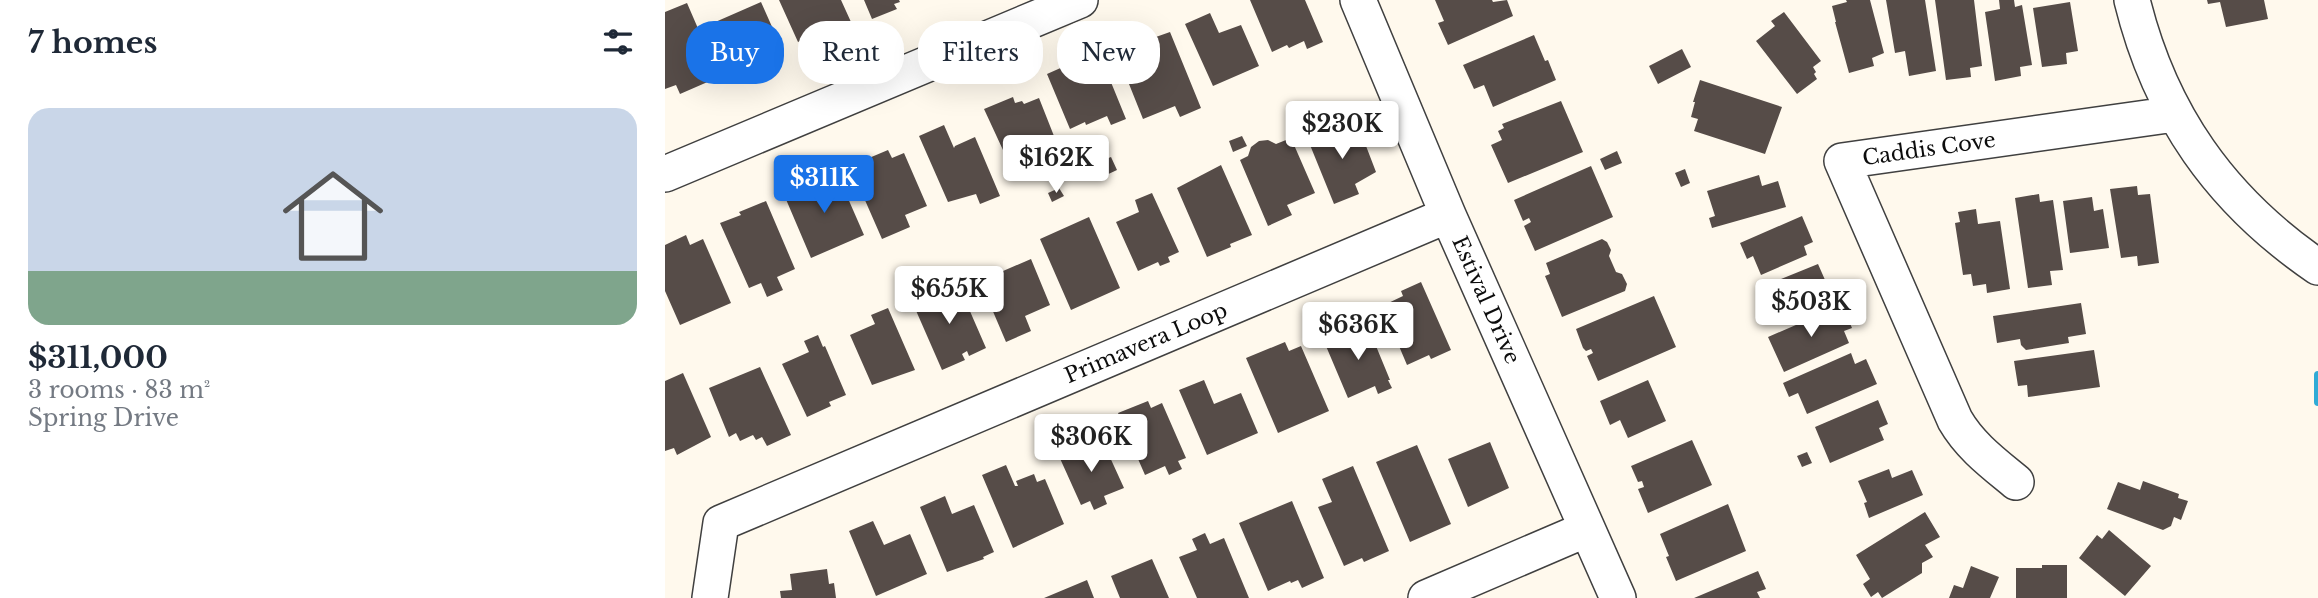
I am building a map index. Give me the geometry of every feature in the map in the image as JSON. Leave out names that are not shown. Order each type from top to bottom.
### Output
[{"type":"street","points":[[665,174],[1080,0]]},
{"type":"street","name":"Estival Drive","points":[[1358,0],[1448,215],[1618,598]]},
{"type":"street","points":[[2132,0],[2145,49],[2158,82],[2197,150],[2221,181],[2280,239],[2318,267]]},
{"type":"street","name":"Caddis Cove","points":[[2016,482],[1979,451],[1955,420],[1842,161],[2175,114]]},
{"type":"street","name":"Primavera Loop","points":[[710,598],[721,523],[1448,215]]},
{"type":"street","points":[[1426,598],[1587,528]]},
{"type":"building","points":[[779,0],[841,0],[851,21],[798,21],[798,42]]},
{"type":"building","points":[[864,0],[900,2],[894,4],[897,9],[872,19]]},
{"type":"building","points":[[1250,0],[1305,0],[1323,42],[1307,49],[1304,41],[1272,52]]},
{"type":"building","points":[[1435,0],[1507,0],[1513,16],[1448,45],[1438,23],[1444,21]]},
{"type":"building","points":[[1846,0],[1870,0],[1884,53],[1872,58],[1874,66],[1849,73],[1832,6],[1847,2]]},
{"type":"building","points":[[1886,0],[1925,0],[1936,71],[1909,76],[1905,51],[1895,53]]},
{"type":"building","points":[[1935,0],[1974,0],[1982,66],[1970,68],[1971,77],[1946,80]]},
{"type":"building","points":[[1999,0],[2014,0],[2015,7],[2022,5],[2032,65],[2020,67],[2021,76],[1995,81],[1985,12],[2000,9]]},
{"type":"building","points":[[2207,0],[2264,0],[2268,19],[2226,27],[2220,2],[2208,4]]},
{"type":"building","points":[[761,2],[769,21],[718,21]]},
{"type":"building","points":[[2070,2],[2078,51],[2066,53],[2067,64],[2042,67],[2033,8]]},
{"type":"building","points":[[687,3],[695,21],[686,21],[686,84],[703,84],[680,94],[676,85],[665,89],[665,12]]},
{"type":"building","points":[[1784,12],[1821,61],[1813,67],[1817,79],[1797,94],[1756,41],[1775,26],[1771,21]]},
{"type":"building","points":[[1210,13],[1219,33],[1241,25],[1259,66],[1213,86],[1185,24]]},
{"type":"building","points":[[1170,32],[1201,108],[1180,117],[1175,106],[1143,119],[1129,84],[1160,84],[1160,36]]},
{"type":"building","points":[[1534,35],[1556,80],[1493,107],[1484,85],[1474,89],[1463,65]]},
{"type":"building","points":[[1682,49],[1691,67],[1658,84],[1649,66]]},
{"type":"building","points":[[1057,70],[1057,84],[1112,84],[1126,119],[1111,125],[1107,116],[1070,129],[1047,74]]},
{"type":"building","points":[[1700,80],[1782,107],[1765,154],[1694,131],[1698,119],[1691,117]]},
{"type":"building","points":[[1013,97],[1015,103],[1022,101],[1024,104],[1039,98],[1067,169],[1045,178],[1040,166],[1015,176],[984,109]]},
{"type":"building","points":[[1561,101],[1583,152],[1508,183],[1491,145],[1502,140],[1498,131],[1504,128],[1502,124]]},
{"type":"building","points":[[1344,124],[1346,130],[1358,125],[1376,172],[1355,184],[1359,194],[1334,204],[1308,140]]},
{"type":"building","points":[[944,125],[954,148],[975,137],[1000,196],[980,204],[976,194],[948,202],[919,136]]},
{"type":"building","points":[[1242,136],[1247,146],[1233,152],[1229,141]]},
{"type":"building","points":[[1291,138],[1315,193],[1287,205],[1292,215],[1268,226],[1240,160],[1248,156],[1251,147],[1259,141],[1268,140],[1276,144]]},
{"type":"building","points":[[888,150],[892,158],[904,153],[927,206],[905,215],[910,227],[882,239],[850,166]]},
{"type":"building","points":[[1617,151],[1622,163],[1605,170],[1600,159]]},
{"type":"building","points":[[1111,157],[1117,170],[1102,177],[1096,163]]},
{"type":"building","points":[[1221,165],[1252,235],[1207,257],[1177,188]]},
{"type":"building","points":[[1591,166],[1613,217],[1535,251],[1524,226],[1531,222],[1529,218],[1523,221],[1514,200]]},
{"type":"building","points":[[1685,169],[1690,183],[1681,187],[1675,173]]},
{"type":"building","points":[[836,171],[864,235],[811,258],[785,197]]},
{"type":"building","points":[[1759,175],[1762,186],[1778,181],[1786,207],[1712,228],[1709,218],[1715,216],[1707,191]]},
{"type":"building","points":[[2137,186],[2138,195],[2150,194],[2159,263],[2138,266],[2137,256],[2121,258],[2110,189]]},
{"type":"building","points":[[1059,188],[1064,196],[1052,202],[1048,193]]},
{"type":"building","points":[[1152,193],[1179,252],[1168,257],[1170,262],[1160,266],[1158,262],[1138,271],[1116,222],[1139,212],[1135,200]]},
{"type":"building","points":[[2039,194],[2040,202],[2053,200],[2063,270],[2050,271],[2052,285],[2028,288],[2015,198]]},
{"type":"building","points":[[2092,197],[2094,211],[2103,209],[2109,248],[2070,253],[2063,201]]},
{"type":"building","points":[[766,201],[795,269],[777,277],[783,290],[767,297],[761,283],[749,288],[720,223]]},
{"type":"building","points":[[1976,209],[1978,224],[2000,221],[2010,289],[1987,293],[1986,284],[1973,286],[1971,274],[1963,275],[1955,223],[1960,222],[1958,212]]},
{"type":"building","points":[[1802,216],[1813,242],[1804,246],[1807,255],[1761,275],[1753,256],[1747,259],[1740,243]]},
{"type":"building","points":[[1089,217],[1120,288],[1071,310],[1040,239]]},
{"type":"building","points":[[686,235],[690,245],[703,239],[731,303],[680,325],[665,291],[665,245]]},
{"type":"building","points":[[1602,239],[1611,250],[1609,256],[1616,272],[1622,274],[1627,284],[1625,291],[1562,317],[1545,276],[1550,274],[1546,263]]},
{"type":"building","points":[[1031,259],[1050,305],[1025,316],[1031,331],[1006,342],[980,281]]},
{"type":"building","points":[[1818,264],[1829,289],[1815,295],[1819,304],[1784,319],[1769,284]]},
{"type":"building","points":[[941,282],[945,292],[959,286],[986,348],[969,356],[967,351],[962,354],[965,360],[942,370],[914,306],[932,298],[927,288]]},
{"type":"building","points":[[1421,282],[1451,350],[1431,359],[1429,355],[1407,365],[1382,306],[1403,296],[1401,291]]},
{"type":"building","points":[[1654,296],[1676,347],[1598,381],[1587,356],[1593,353],[1591,349],[1586,351],[1583,348],[1576,329]]},
{"type":"building","points":[[2081,303],[2086,334],[2068,337],[2069,343],[2026,350],[2020,339],[1997,343],[1993,316]]},
{"type":"building","points":[[1842,305],[1852,328],[1844,331],[1849,343],[1784,372],[1768,337]]},
{"type":"building","points":[[888,308],[915,370],[872,385],[850,335],[875,324],[871,315]]},
{"type":"building","points":[[1347,328],[1351,336],[1369,329],[1392,388],[1378,394],[1375,386],[1348,398],[1323,339]]},
{"type":"building","points":[[818,335],[846,395],[829,402],[831,406],[807,417],[782,364],[809,352],[804,341]]},
{"type":"building","points":[[1285,342],[1289,351],[1301,346],[1329,411],[1278,433],[1246,358]]},
{"type":"building","points":[[2094,350],[2100,387],[2028,397],[2027,385],[2018,386],[2014,361]]},
{"type":"building","points":[[1851,353],[1855,364],[1866,359],[1877,384],[1807,414],[1798,393],[1789,397],[1783,383]]},
{"type":"building","points":[[760,367],[791,435],[767,446],[762,437],[756,440],[753,435],[740,441],[736,433],[729,437],[709,388]]},
{"type":"building","points":[[683,373],[711,437],[677,455],[674,448],[665,451],[665,381]]},
{"type":"building","points":[[1204,380],[1214,404],[1241,393],[1258,433],[1207,455],[1179,390]]},
{"type":"building","points":[[1648,380],[1666,421],[1628,438],[1620,420],[1610,425],[1600,401]]},
{"type":"building","points":[[1878,400],[1888,424],[1879,428],[1884,440],[1830,463],[1815,427]]},
{"type":"building","points":[[1148,401],[1151,408],[1162,403],[1186,458],[1178,461],[1182,469],[1169,475],[1165,466],[1145,475],[1118,413]]},
{"type":"building","points":[[1692,440],[1712,485],[1648,513],[1638,489],[1644,487],[1642,481],[1638,482],[1631,466]]},
{"type":"building","points":[[1103,442],[1124,488],[1104,496],[1107,504],[1094,510],[1090,501],[1081,505],[1058,454],[1081,444],[1085,450]]},
{"type":"building","points":[[1490,442],[1509,488],[1468,507],[1448,459]]},
{"type":"building","points":[[1417,445],[1451,524],[1410,542],[1376,462]]},
{"type":"building","points":[[1807,452],[1812,463],[1802,467],[1797,456]]},
{"type":"building","points":[[1006,465],[1015,486],[1018,486],[1016,481],[1034,474],[1037,482],[1045,479],[1064,524],[1013,548],[982,475]]},
{"type":"building","points":[[1353,466],[1389,551],[1364,562],[1362,558],[1344,566],[1318,507],[1332,502],[1322,479]]},
{"type":"building","points":[[1889,469],[1892,478],[1912,470],[1923,495],[1869,518],[1864,503],[1867,502],[1858,481]]},
{"type":"building","points":[[2143,481],[2179,494],[2178,498],[2188,501],[2181,520],[2174,517],[2171,526],[2163,530],[2107,509],[2118,482],[2140,490]]},
{"type":"building","points":[[945,496],[952,514],[974,505],[994,552],[983,557],[984,559],[947,572],[920,507]]},
{"type":"building","points":[[1292,501],[1324,578],[1302,588],[1298,580],[1291,583],[1290,581],[1268,591],[1239,523]]},
{"type":"building","points":[[1728,504],[1746,551],[1676,581],[1660,534]]},
{"type":"building","points":[[1925,512],[1940,537],[1925,545],[1933,557],[1922,563],[1922,573],[1882,598],[1878,592],[1871,597],[1863,584],[1870,579],[1856,555]]},
{"type":"building","points":[[873,521],[884,545],[910,534],[927,574],[876,596],[849,531]]},
{"type":"building","points":[[2109,530],[2151,566],[2125,596],[2079,558],[2097,535],[2102,539]]},
{"type":"building","points":[[1205,533],[1210,544],[1224,538],[1249,598],[1197,598],[1179,557],[1197,550],[1192,539]]},
{"type":"building","points":[[1152,559],[1169,598],[1120,598],[1111,576]]},
{"type":"building","points":[[2042,565],[2067,565],[2067,598],[2016,598],[2016,568],[2042,568]]},
{"type":"building","points":[[1971,566],[1999,577],[1990,598],[1949,598],[1954,585],[1963,588]]},
{"type":"building","points":[[827,569],[829,584],[834,583],[836,598],[781,598],[780,591],[792,590],[790,574]]},
{"type":"building","points":[[1758,571],[1766,589],[1757,592],[1760,598],[1694,598]]},
{"type":"building","points":[[1087,580],[1094,598],[1044,598]]},
{"type":"waterway","points":[[2318,375],[2318,402]]}]
